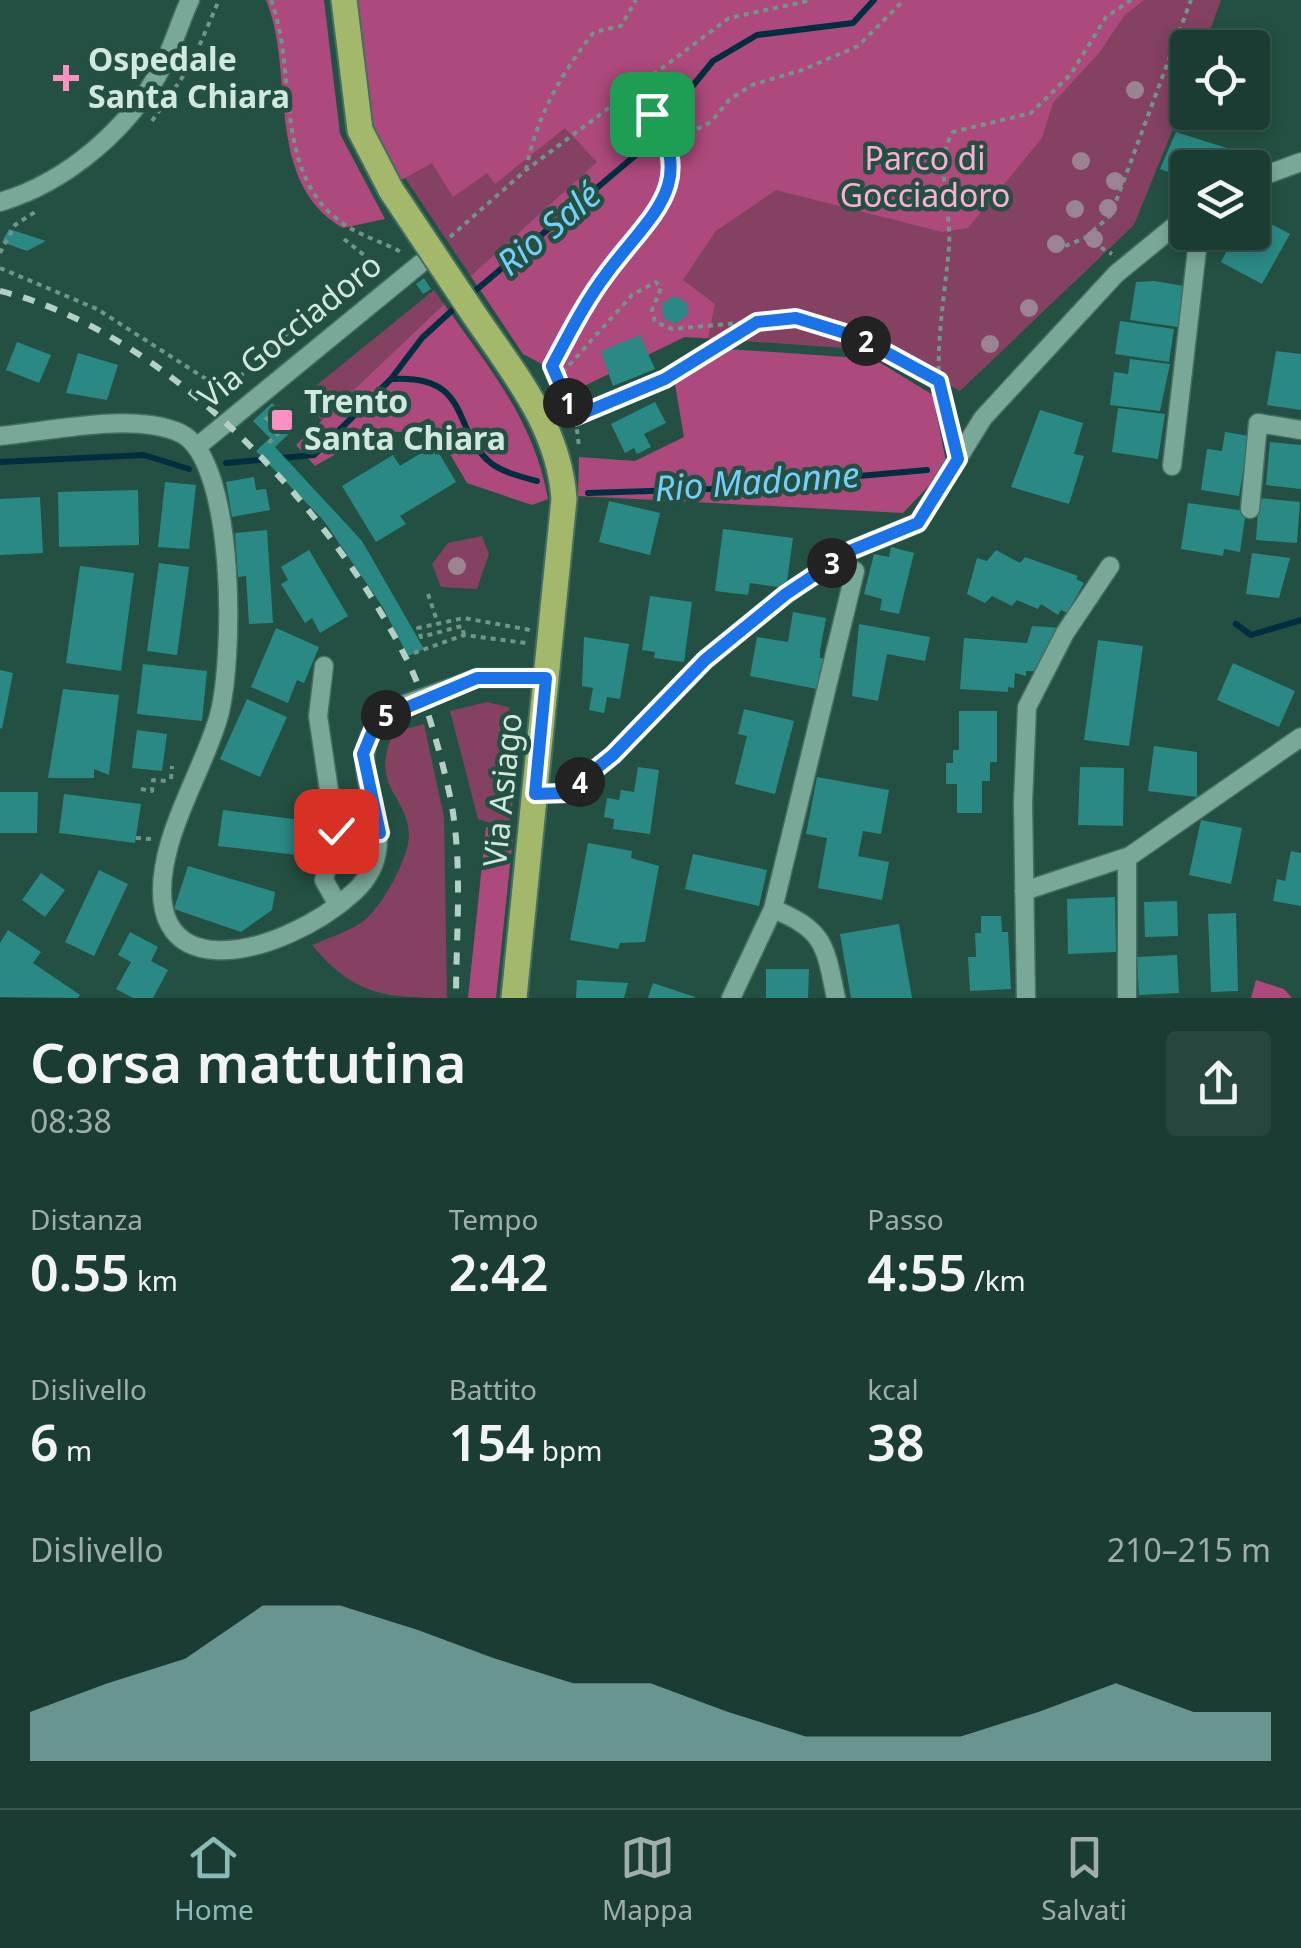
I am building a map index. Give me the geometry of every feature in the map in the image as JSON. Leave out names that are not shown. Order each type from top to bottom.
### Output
[{"type":"main road","name":"Via Asiago","points":[[344,0],[360,130],[392,190],[540,413],[562,478],[563,521],[514,998]]},
{"type":"street","points":[[3,201],[70,168],[122,124],[165,62],[190,0]]},
{"type":"street","points":[[1270,173],[1301,162]]},
{"type":"street","points":[[535,794],[566,793],[613,755],[705,660],[786,594],[852,550],[918,523],[982,418],[1116,274],[1170,229]]},
{"type":"street","points":[[1172,466],[1197,250]]},
{"type":"street","name":"Via Gocciadoro","points":[[198,446],[420,264]]},
{"type":"street","name":"Via Gocciadoro","points":[[0,436],[135,423],[184,434],[206,457],[217,501],[228,599],[229,667],[218,720],[171,840],[162,876],[163,918],[176,939],[195,948],[243,950],[267,945],[338,905],[358,888],[380,853],[380,833]]},
{"type":"street","points":[[1250,509],[1258,423],[1301,430]]},
{"type":"street","points":[[1026,998],[1027,707],[1065,632],[1110,566]]},
{"type":"street","points":[[731,998],[772,908],[855,571]]},
{"type":"street","points":[[324,666],[318,716],[336,831],[324,880],[338,905]]},
{"type":"street","points":[[336,831],[380,833],[363,754],[377,720],[400,706],[477,678],[546,678]]},
{"type":"street","points":[[1024,891],[1127,857],[1301,737]]},
{"type":"street","points":[[1126,998],[1127,857]]},
{"type":"street","points":[[772,908],[807,923],[822,939],[836,998]]},
{"type":"path","points":[[271,0],[293,134],[311,192],[340,222],[420,264],[526,170],[729,18],[812,0]]},
{"type":"path","points":[[526,170],[533,133],[566,70],[594,32],[621,26],[636,0]]},
{"type":"path","points":[[670,142],[711,122],[729,100],[752,85],[802,70],[858,46],[904,0]]},
{"type":"path","points":[[958,459],[939,381],[937,326],[949,245],[944,146],[953,132],[1031,113],[1071,74],[1106,17],[1131,0]]},
{"type":"path","points":[[1065,246],[1086,238],[1111,215],[1191,0]]},
{"type":"path","points":[[572,450],[582,446],[552,366],[589,298],[662,202],[673,167],[670,142],[652,114],[630,92]]},
{"type":"path","points":[[1086,238],[1105,249]]},
{"type":"path","points":[[344,239],[380,266]]},
{"type":"path","points":[[0,268],[97,309],[225,390],[369,259]]},
{"type":"path","points":[[554,374],[564,372],[632,295],[656,282],[661,288],[652,310],[655,322],[672,330],[796,318],[858,337],[939,381]]},
{"type":"path","points":[[574,417],[665,379],[757,322]]},
{"type":"path","points":[[274,403],[263,415],[280,431]]},
{"type":"path","points":[[270,443],[286,416]]},
{"type":"path","points":[[428,594],[438,624]]},
{"type":"path","points":[[464,635],[462,626],[421,637],[418,628],[464,618],[540,632]]},
{"type":"path","points":[[414,653],[464,635],[533,644]]},
{"type":"path","points":[[169,789],[172,766]]},
{"type":"path","points":[[141,789],[152,791],[153,780],[167,781]]},
{"type":"path","points":[[136,838],[158,840]]},
{"type":"green space","points":[[266,0],[324,0],[340,134],[385,219],[343,228],[318,208],[301,183],[291,155],[275,29]]},
{"type":"green space","name":"Parco di Gocciadoro","points":[[356,0],[1221,0],[1210,30],[1170,30],[1172,130],[1134,225],[960,391],[887,351],[685,337],[584,386],[523,354],[405,178],[394,184]]},
{"type":"green space","name":"Parco di Gocciadoro","points":[[356,0],[1144,0],[1124,16],[1099,53],[1053,103],[1042,138],[968,228],[942,232],[776,190],[716,231],[683,280],[715,304],[708,338],[684,337],[584,386],[523,354],[471,276],[597,162],[565,128],[495,184],[487,173],[453,197],[432,163],[394,184],[372,117]]},
{"type":"green space","points":[[434,290],[444,304],[322,421],[305,402],[316,394],[312,389]]},
{"type":"green space","points":[[444,304],[521,419],[548,499],[532,505],[467,483],[429,418],[402,432],[376,431],[315,466],[296,445]]},
{"type":"green space","points":[[713,348],[874,359],[933,395],[947,467],[903,513],[578,496],[579,457],[635,461],[684,437],[672,367]]},
{"type":"green space","points":[[482,536],[489,554],[477,589],[441,587],[432,564],[448,543]]},
{"type":"green space","points":[[487,702],[508,707],[522,732],[509,829],[478,819],[450,711]]},
{"type":"green space","points":[[424,724],[444,817],[447,998],[405,997],[372,990],[342,974],[312,945],[362,922],[393,882],[409,835],[403,810],[387,778],[387,750],[394,732]]},
{"type":"green space","points":[[486,827],[513,836],[496,998],[468,998]]},
{"type":"green space","points":[[1256,980],[1284,989],[1292,998],[1251,998]]},
{"type":"building","points":[[1176,132],[1233,150],[1170,150],[1170,173],[1160,169]]},
{"type":"building","points":[[1270,223],[1290,234],[1262,284],[1221,262],[1227,250],[1270,250]]},
{"type":"building","points":[[9,229],[46,241],[27,251],[2,242]]},
{"type":"building","points":[[424,278],[431,289],[423,294],[416,284]]},
{"type":"building","points":[[1136,282],[1184,286],[1178,327],[1130,320]]},
{"type":"building","points":[[675,296],[687,303],[688,315],[675,324],[663,318],[662,303]]},
{"type":"building","points":[[1120,321],[1174,329],[1169,362],[1115,354]]},
{"type":"building","points":[[640,335],[655,369],[613,386],[601,351]]},
{"type":"building","points":[[17,342],[51,355],[39,383],[6,370]]},
{"type":"building","points":[[1276,351],[1301,354],[1301,410],[1267,405]]},
{"type":"building","points":[[78,353],[118,365],[107,400],[66,393]]},
{"type":"building","points":[[1130,359],[1170,364],[1160,411],[1110,405],[1114,372],[1128,374]]},
{"type":"building","points":[[655,402],[666,423],[644,434],[651,447],[637,454],[634,448],[625,453],[611,424]]},
{"type":"building","points":[[272,403],[296,427],[275,447],[362,541],[424,649],[408,656],[382,606],[324,521],[256,451],[270,438],[253,421]]},
{"type":"building","points":[[1118,408],[1165,414],[1158,459],[1112,452]]},
{"type":"building","points":[[1040,410],[1083,423],[1074,454],[1084,456],[1069,504],[1011,487]]},
{"type":"building","points":[[1225,432],[1249,436],[1239,496],[1201,490],[1207,449],[1222,451]]},
{"type":"building","points":[[1270,442],[1301,445],[1301,489],[1266,485]]},
{"type":"building","points":[[434,445],[456,482],[400,516],[406,524],[376,542],[342,486],[393,455],[400,466]]},
{"type":"building","points":[[254,477],[256,490],[266,489],[270,510],[232,517],[226,482]]},
{"type":"building","points":[[165,482],[196,485],[189,549],[158,547]]},
{"type":"building","points":[[138,490],[139,545],[59,547],[58,492]]},
{"type":"building","points":[[40,497],[43,553],[0,555],[0,499]]},
{"type":"building","points":[[1259,498],[1300,502],[1297,543],[1256,540]]},
{"type":"building","points":[[609,501],[660,513],[650,555],[599,542]]},
{"type":"building","points":[[1188,503],[1246,511],[1240,552],[1224,549],[1223,556],[1181,549]]},
{"type":"building","points":[[723,529],[793,538],[786,588],[750,583],[748,595],[715,591]]},
{"type":"building","points":[[267,530],[273,623],[249,624],[246,576],[238,577],[235,533]]},
{"type":"building","points":[[891,547],[914,553],[899,614],[880,610],[882,599],[864,594],[874,554],[889,557]]},
{"type":"building","points":[[309,550],[348,616],[320,633],[312,618],[305,623],[281,584],[288,580],[281,567]]},
{"type":"building","points":[[996,550],[1020,563],[1025,557],[1078,576],[1076,579],[1084,583],[1067,613],[1061,610],[1058,615],[1041,604],[1038,609],[1017,600],[1012,606],[992,596],[985,603],[967,594],[977,558],[987,561]]},
{"type":"building","points":[[1252,553],[1290,558],[1279,598],[1246,594]]},
{"type":"building","points":[[159,563],[189,567],[177,655],[147,651]]},
{"type":"building","points":[[80,566],[134,573],[121,671],[66,663]]},
{"type":"building","points":[[650,596],[692,602],[684,662],[654,658],[655,652],[642,650]]},
{"type":"building","points":[[793,612],[826,618],[820,658],[830,659],[828,671],[820,669],[817,689],[750,676],[757,637],[788,642]]},
{"type":"building","points":[[859,624],[930,637],[925,661],[887,654],[878,701],[852,696]]},
{"type":"building","points":[[1032,626],[1061,628],[1039,671],[1026,671],[1026,676],[1015,673],[1014,688],[1008,687],[1008,692],[960,689],[964,638],[1027,643]]},
{"type":"building","points":[[276,628],[319,647],[304,683],[297,680],[288,703],[251,687]]},
{"type":"building","points":[[584,637],[629,644],[620,699],[607,697],[604,713],[589,710],[593,688],[582,686]]},
{"type":"building","points":[[1098,640],[1143,646],[1129,746],[1084,740]]},
{"type":"building","points":[[1233,663],[1295,691],[1279,727],[1217,700]]},
{"type":"building","points":[[143,664],[207,671],[202,721],[137,714]]},
{"type":"building","points":[[0,670],[13,673],[2,729],[0,728]]},
{"type":"building","points":[[63,689],[119,695],[109,775],[94,769],[94,778],[48,778]]},
{"type":"building","points":[[247,699],[287,717],[260,777],[220,759]]},
{"type":"building","points":[[744,709],[794,721],[775,794],[735,784],[747,736],[738,734]]},
{"type":"building","points":[[959,711],[997,711],[997,762],[990,762],[990,781],[982,781],[982,813],[957,813],[957,784],[946,784],[946,763],[953,763],[953,750],[959,750]]},
{"type":"building","points":[[137,730],[167,734],[162,771],[132,768]]},
{"type":"building","points":[[1154,746],[1197,752],[1197,797],[1148,791]]},
{"type":"building","points":[[638,767],[659,770],[650,834],[613,829],[614,819],[604,817],[607,798],[619,800],[621,790],[634,792]]},
{"type":"building","points":[[1080,767],[1124,768],[1123,826],[1078,825]]},
{"type":"building","points":[[817,777],[889,790],[881,834],[863,831],[858,856],[889,862],[882,900],[818,888],[827,838],[806,834]]},
{"type":"building","points":[[0,792],[38,792],[37,833],[0,833]]},
{"type":"building","points":[[64,794],[141,804],[135,843],[59,833]]},
{"type":"building","points":[[223,810],[301,820],[297,855],[218,846]]},
{"type":"building","points":[[1201,820],[1242,828],[1231,884],[1189,875]]},
{"type":"building","points":[[588,843],[632,851],[631,858],[659,866],[645,942],[620,943],[618,949],[570,940]]},
{"type":"building","points":[[1291,851],[1301,853],[1301,906],[1273,901],[1277,879],[1285,881]]},
{"type":"building","points":[[693,854],[767,870],[759,906],[685,889]]},
{"type":"building","points":[[188,866],[275,892],[272,910],[241,932],[174,909]]},
{"type":"building","points":[[99,870],[128,884],[94,956],[65,942]]},
{"type":"building","points":[[41,873],[65,890],[45,917],[22,900]]},
{"type":"building","points":[[1115,897],[1116,952],[1068,954],[1067,899]]},
{"type":"building","points":[[1177,901],[1178,936],[1145,937],[1144,902]]},
{"type":"building","points":[[1236,913],[1238,991],[1211,992],[1208,914]]},
{"type":"building","points":[[981,916],[1001,916],[1002,932],[1008,932],[1011,989],[970,991],[968,957],[976,957],[975,933],[981,933]]},
{"type":"building","points":[[899,924],[912,998],[851,998],[840,934]]},
{"type":"building","points":[[8,930],[41,952],[33,963],[80,995],[78,998],[0,997],[0,943]]},
{"type":"building","points":[[130,932],[158,947],[151,961],[168,970],[153,998],[133,998],[116,989],[131,962],[118,955]]},
{"type":"building","points":[[1177,955],[1179,993],[1139,995],[1137,957]]},
{"type":"building","points":[[766,969],[809,969],[808,998],[766,998]]},
{"type":"building","points":[[577,980],[628,983],[624,998],[576,998]]},
{"type":"building","points":[[653,983],[695,997],[648,998]]},
{"type":"waterway","name":"Rio Salé","points":[[469,296],[637,154],[713,61],[757,35],[853,23],[874,0]]},
{"type":"waterway","name":"Rio Salé","points":[[226,463],[314,455],[391,379],[422,338],[459,304]]},
{"type":"waterway","name":"Rio Madonne","points":[[391,379],[417,380],[436,386],[457,407],[479,451],[492,464],[537,481]]},
{"type":"waterway","name":"Rio Salé","points":[[0,462],[144,455],[189,469]]},
{"type":"waterway","name":"Rio Madonne","points":[[588,493],[711,489],[927,470]]},
{"type":"waterway","name":"Rio Madonne","points":[[1236,624],[1251,635],[1301,620]]},
{"type":"railway","points":[[0,291],[63,313],[125,345],[184,387],[240,436],[292,490],[377,606],[422,695],[451,801],[458,874],[456,998]]},
{"type":"place","name":"Ospedale Santa Chiara","points":[[66,78]]},
{"type":"place","name":"Trento Santa Chiara","points":[[282,420]]},
{"type":"route","points":[[336,831],[380,833],[363,754],[367,736],[377,720],[400,706],[477,678],[546,678],[535,794],[566,793],[613,755],[705,660],[786,594],[852,550],[918,523],[958,459],[939,381],[858,337],[796,318],[757,322],[665,379],[574,417],[552,366],[589,298],[643,232],[662,202],[673,167],[670,142],[652,114]]}]
